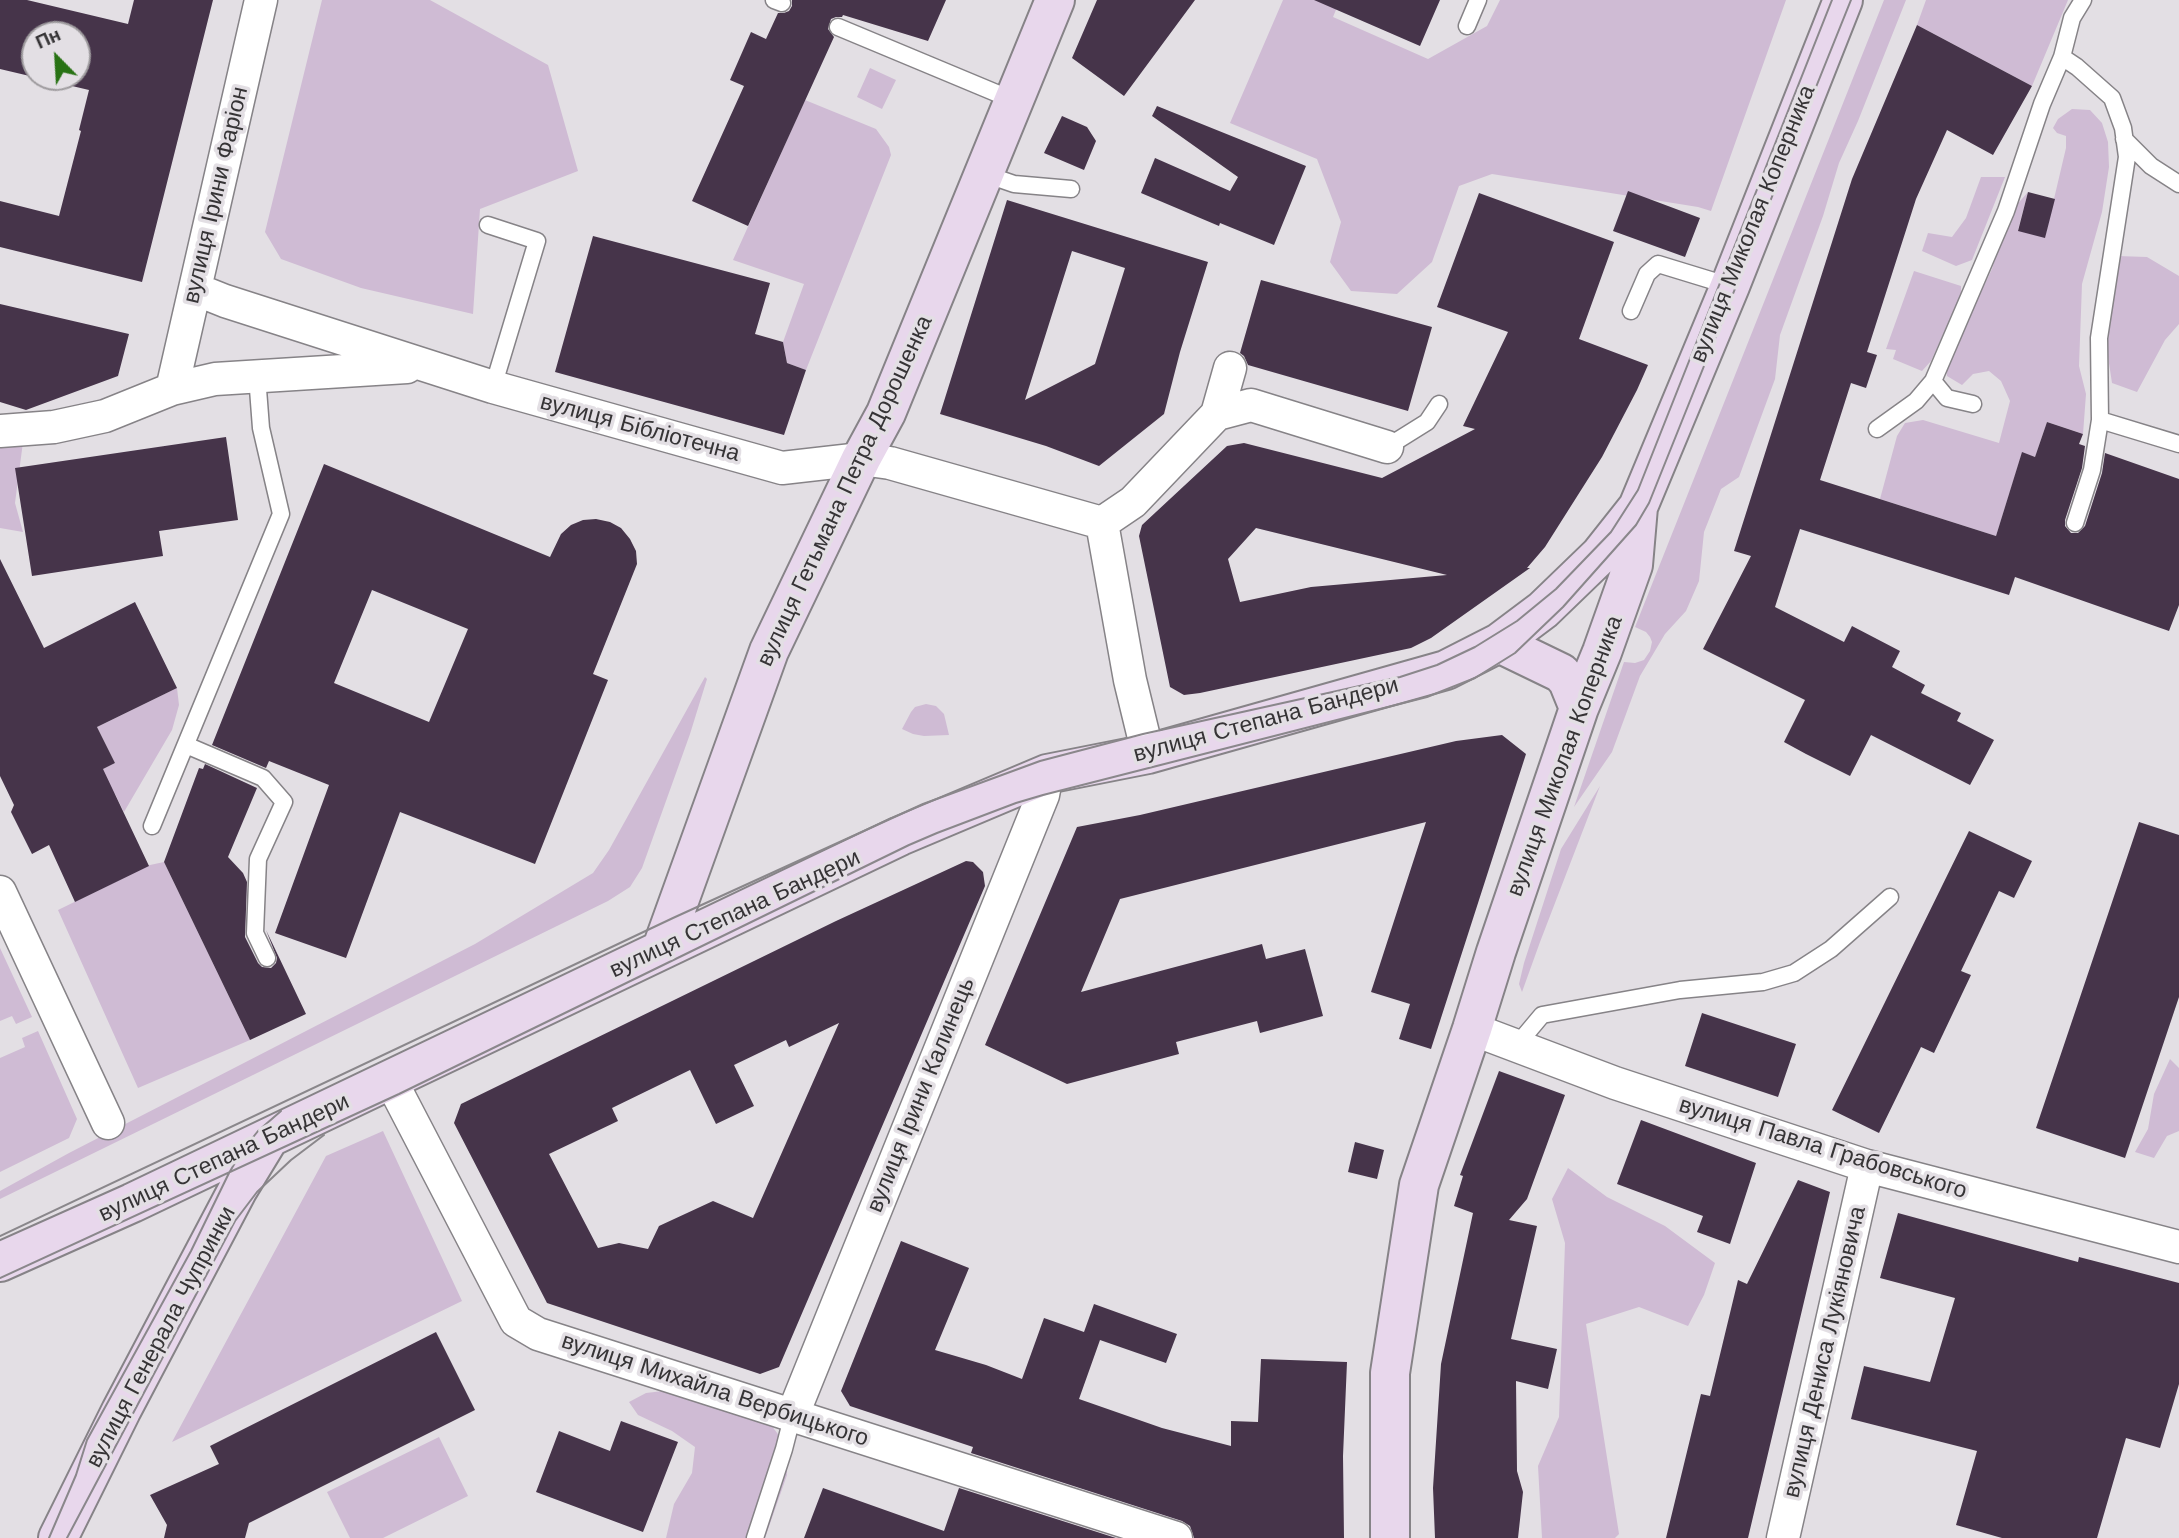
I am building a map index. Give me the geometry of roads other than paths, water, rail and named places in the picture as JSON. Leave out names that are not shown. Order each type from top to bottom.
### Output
[{"type":"main road","name":"вулиця Гетьмана Петра Дорошенка","points":[[662,948],[769,651],[861,459],[886,413],[1055,0]]},
{"type":"main road","name":"вулиця Миколая Коперника","points":[[1390,1538],[1391,1373],[1419,1185],[1579,708],[1633,565],[1638,507],[1730,286],[1843,0]]},
{"type":"main road","name":"вулиця Степана Бандери","points":[[0,1262],[269,1138],[900,836],[1047,775],[1148,754],[1446,670],[1499,643],[1543,610],[1600,555],[1638,507]]},
{"type":"main road","points":[[1499,643],[1561,673],[1568,681],[1579,708]]},
{"type":"main road","name":"вулиця Генерала Чупринки","points":[[58,1538],[121,1411],[238,1189],[269,1138]]},
{"type":"street","name":"вулиця Ірини Фаріон","points":[[172,389],[261,0]]},
{"type":"street","name":"вулиця Бібліотечна","points":[[195,289],[493,387],[782,468],[861,459],[890,463],[1102,523]]},
{"type":"street","name":"вулиця Бібліотечна","points":[[0,431],[54,427],[105,416],[172,389],[215,379],[422,365]]},
{"type":"street","points":[[1148,754],[1130,680],[1102,523],[1133,502],[1217,414],[1230,368]]},
{"type":"street","points":[[1217,414],[1251,405],[1387,447]]},
{"type":"street","name":"вулиця Ірини Калинець","points":[[793,1414],[1042,795],[1047,775]]},
{"type":"street","points":[[0,892],[108,1123]]},
{"type":"street","name":"вулиця Павла Грабовського","points":[[1472,1029],[1615,1083],[1867,1166],[2179,1247]]},
{"type":"street","name":"вулиця Михайла Вербицького","points":[[390,1079],[516,1321],[538,1334],[1176,1538]]},
{"type":"street","name":"вулиця Дениса Лукіяновича","points":[[1783,1538],[1867,1166]]},
{"type":"lane","points":[[1467,26],[1478,0]]},
{"type":"lane","points":[[1877,429],[1916,401],[1933,382],[2006,211],[2042,104],[2062,57],[2071,18],[2083,0]]},
{"type":"lane","points":[[838,27],[1013,100]]},
{"type":"lane","points":[[2062,57],[2112,98],[2123,128],[2127,157],[2099,338],[2101,420],[2092,470],[2075,523]]},
{"type":"lane","points":[[2124,139],[2151,166],[2179,184]]},
{"type":"lane","points":[[985,174],[1014,184],[1071,189]]},
{"type":"lane","points":[[488,225],[537,241],[493,387]]},
{"type":"lane","points":[[1631,311],[1647,274],[1658,264],[1730,286]]},
{"type":"lane","points":[[152,827],[281,514],[261,428],[257,376]]},
{"type":"lane","points":[[1933,382],[1947,398],[1973,404]]},
{"type":"lane","points":[[1387,447],[1427,422],[1439,404]]},
{"type":"lane","points":[[2101,420],[2179,443]]},
{"type":"lane","points":[[186,746],[262,778],[284,802],[258,859],[255,933],[267,958]]},
{"type":"lane","points":[[1516,1046],[1542,1014],[1680,990],[1763,982],[1794,973],[1831,949],[1890,897]]},
{"type":"lane","points":[[755,1538],[793,1414]]},
{"type":"tram line","points":[[0,1236],[673,918],[923,804],[1040,761],[1143,734],[1400,677],[1437,665],[1475,647],[1517,621],[1556,589],[1611,532],[1638,490],[1832,0]]},
{"type":"tram line","points":[[0,1278],[399,1094],[937,833],[1043,795],[1427,697],[1475,678],[1515,653],[1563,607],[1636,525],[1649,503],[1851,0]]},
{"type":"tram line","points":[[49,1538],[76,1475],[87,1440],[191,1251],[229,1173],[258,1131],[281,1111]]},
{"type":"tram line","points":[[67,1538],[235,1221],[257,1192],[291,1160],[324,1135]]}]
